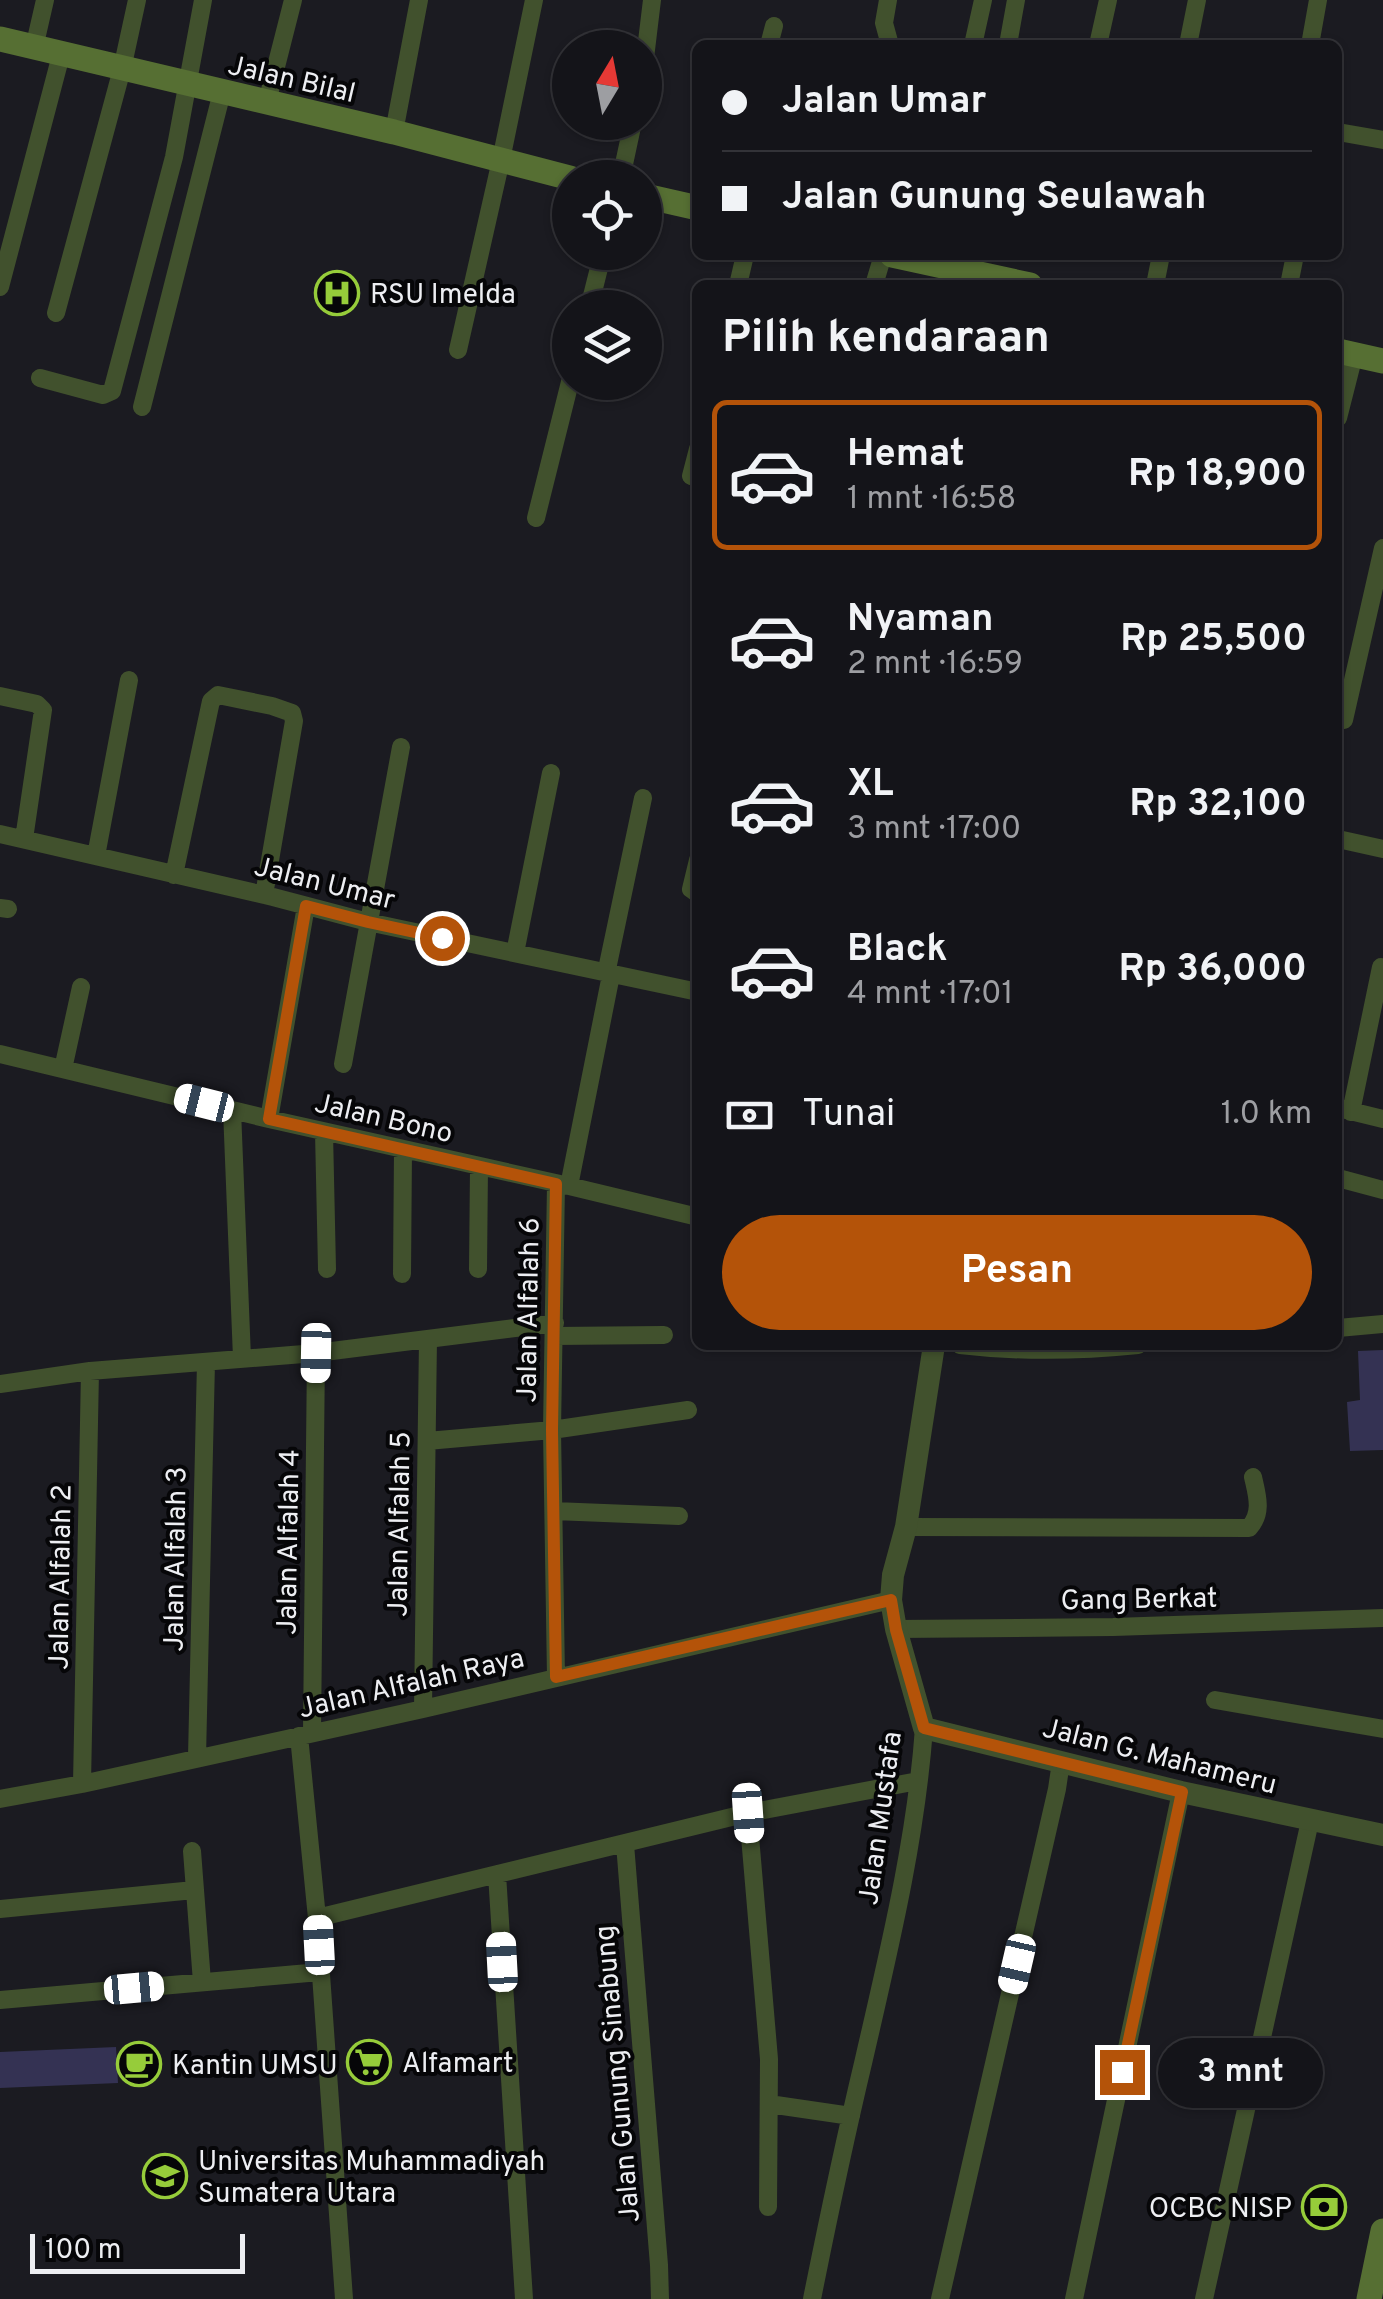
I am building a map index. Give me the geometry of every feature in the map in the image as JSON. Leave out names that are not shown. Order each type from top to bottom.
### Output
[{"type":"main road","name":"Jalan Bilal","points":[[0,39],[552,173]]},
{"type":"main road","points":[[662,200],[692,207]]},
{"type":"main road","points":[[914,260],[1006,280]]},
{"type":"main road","points":[[1346,353],[1383,361]]},
{"type":"main road","points":[[1374,2291],[1383,2230]]},
{"type":"street","points":[[34,48],[45,0]]},
{"type":"street","points":[[56,313],[122,69],[136,0]]},
{"type":"street","points":[[40,378],[103,395],[112,391],[174,157],[203,0]]},
{"type":"street","points":[[267,102],[294,0]]},
{"type":"street","points":[[394,132],[419,0]]},
{"type":"street","points":[[458,350],[534,0]]},
{"type":"street","points":[[648,30],[652,0]]},
{"type":"street","points":[[888,0],[884,23],[889,40]]},
{"type":"street","points":[[974,40],[982,0]]},
{"type":"street","points":[[1009,39],[1016,0]]},
{"type":"street","points":[[1099,40],[1108,0]]},
{"type":"street","points":[[1189,40],[1198,0]]},
{"type":"street","points":[[1311,40],[1318,0]]},
{"type":"street","points":[[0,286],[61,55]]},
{"type":"street","points":[[142,407],[222,92]]},
{"type":"street","points":[[1342,133],[1383,140]]},
{"type":"street","points":[[1342,386],[1346,353]]},
{"type":"street","points":[[536,518],[566,400]]},
{"type":"street","points":[[1344,720],[1383,548]]},
{"type":"street","points":[[96,856],[129,680]]},
{"type":"street","points":[[174,876],[211,701],[218,695],[240,698],[292,713],[294,721],[264,895]]},
{"type":"street","points":[[0,696],[37,704],[44,710],[24,839]]},
{"type":"street","points":[[342,1064],[401,748]]},
{"type":"street","points":[[515,953],[551,774]]},
{"type":"street","name":"Jalan Alfalah 6","points":[[556,1677],[552,1430],[563,1185],[642,798]]},
{"type":"street","name":"Jalan Umar","points":[[0,834],[368,922],[692,991]]},
{"type":"street","points":[[1342,840],[1383,849]]},
{"type":"street","points":[[269,1119],[306,906]]},
{"type":"street","points":[[1381,967],[1344,1110],[1383,1120]]},
{"type":"street","points":[[63,1069],[81,987]]},
{"type":"street","name":"Jalan Bono","points":[[0,1054],[692,1216]]},
{"type":"street","points":[[232,1110],[242,1358]]},
{"type":"street","points":[[324,1132],[327,1268]]},
{"type":"street","points":[[402,1150],[402,1274]]},
{"type":"street","points":[[478,1269],[479,1167]]},
{"type":"street","points":[[1342,1179],[1383,1190]]},
{"type":"street","points":[[1342,1328],[1383,1324]]},
{"type":"street","points":[[0,1384],[90,1371],[555,1329],[664,1335]]},
{"type":"street","name":"Jalan Alfalah 5","points":[[422,1709],[428,1340]]},
{"type":"street","name":"Jalan Mustafa","points":[[812,2299],[889,1953],[918,1782],[924,1728],[891,1600],[933,1350]]},
{"type":"street","name":"Jalan Alfalah 4","points":[[316,1353],[306,1734],[344,2299]]},
{"type":"street","name":"Jalan Alfalah 3","points":[[197,1757],[206,1362]]},
{"type":"street","name":"Jalan Alfalah 2","points":[[82,1784],[90,1371]]},
{"type":"street","points":[[427,1441],[552,1430],[688,1410]]},
{"type":"street","points":[[906,1527],[1249,1528],[1258,1511],[1253,1477]]},
{"type":"street","points":[[554,1511],[679,1516]]},
{"type":"street","name":"Jalan Alfalah Raya","points":[[0,1799],[422,1709],[891,1600]]},
{"type":"street","name":"Gang Berkat","points":[[896,1630],[1383,1618]]},
{"type":"street","points":[[1215,1700],[1383,1729]]},
{"type":"street","name":"Jalan G. Mahameru","points":[[924,1728],[1182,1792],[1383,1835]]},
{"type":"street","points":[[940,2299],[1061,1762]]},
{"type":"street","points":[[318,1918],[748,1813],[918,1782]]},
{"type":"street","points":[[1074,2299],[1182,1792]]},
{"type":"street","points":[[748,1813],[769,2059],[768,2208]]},
{"type":"street","points":[[1204,2299],[1310,1821]]},
{"type":"street","name":"Jalan Gunung Sinabung","points":[[626,1844],[660,2299]]},
{"type":"street","points":[[192,1851],[202,1982]]},
{"type":"street","points":[[497,1874],[524,2299]]},
{"type":"street","points":[[0,1909],[194,1890]]},
{"type":"street","points":[[0,2000],[320,1972]]},
{"type":"street","points":[[770,2104],[851,2116]]},
{"type":"shaded area","points":[[1383,1350],[1383,1450],[1350,1451],[1347,1402],[1360,1400],[1358,1351]]},
{"type":"shaded area","points":[[116,2047],[118,2083],[0,2088],[0,2052]]},
{"type":"place","name":"RSU Imelda","points":[[337,293]]},
{"type":"place","name":"Alfamart","points":[[369,2062]]},
{"type":"place","name":"Kantin UMSU","points":[[139,2064]]},
{"type":"place","name":"Universitas Muhammadiyah Sumatera Utara","points":[[165,2176]]},
{"type":"place","name":"OCBC NISP","points":[[1324,2207]]},
{"type":"route","points":[[442,938],[306,906],[269,1119],[556,1184],[552,1430],[556,1677],[891,1600],[924,1728],[1182,1792],[1122,2072]]}]
